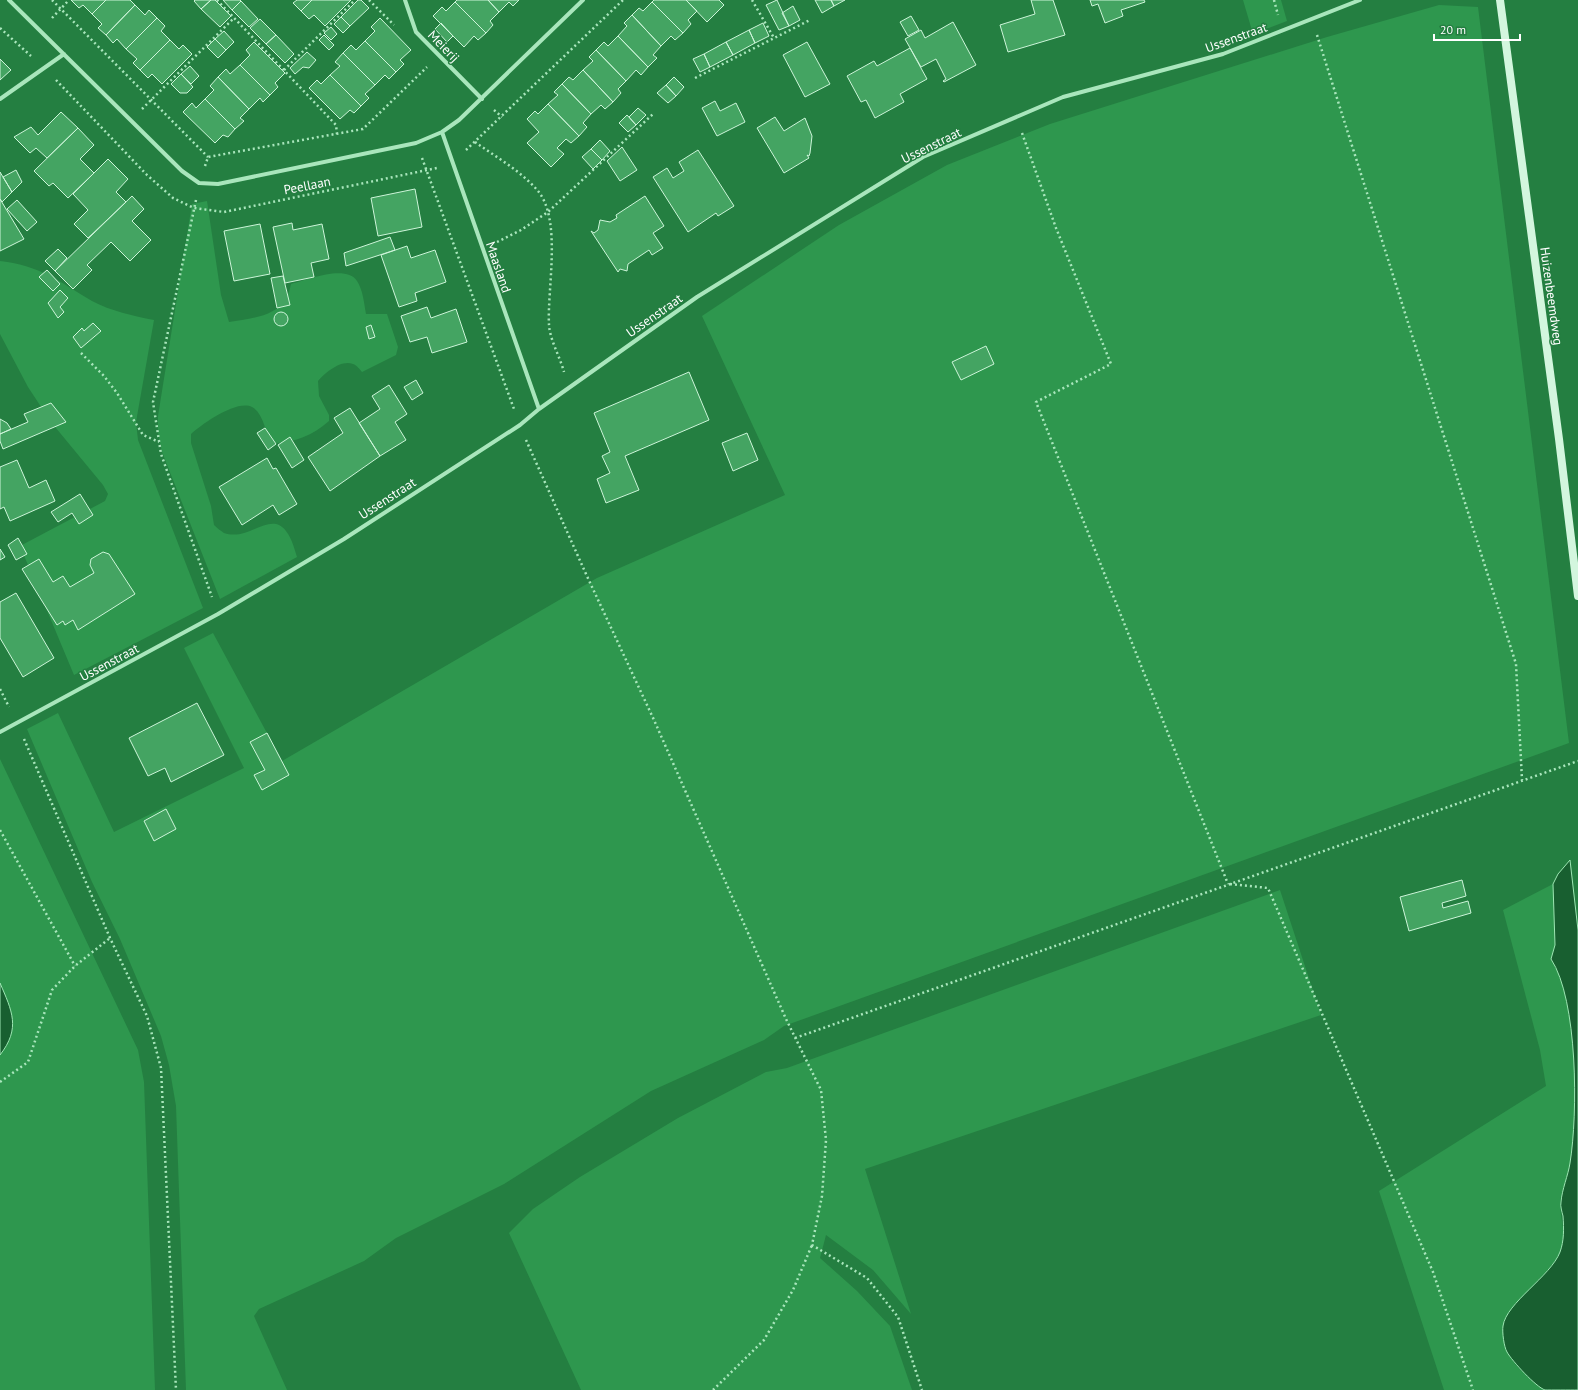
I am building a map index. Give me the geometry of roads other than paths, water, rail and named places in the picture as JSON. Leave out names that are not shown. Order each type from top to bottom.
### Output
[{"type":"street","points":[[0,99],[64,54],[9,0]]},
{"type":"street","name":"Meierij","points":[[405,0],[416,32],[482,99]]},
{"type":"street","name":"Peellaan","points":[[64,54],[182,171],[199,183],[218,184],[416,143],[442,132],[459,120],[482,99],[583,0]]},
{"type":"street","name":"Ussenstraat","points":[[0,732],[218,614],[344,539],[520,425],[569,387],[697,297],[923,157],[1063,97],[1223,54],[1360,0]]},
{"type":"street","name":"Huizenbeemdweg","points":[[1500,0],[1559,439],[1578,596]]},
{"type":"street","name":"Maasland","points":[[442,132],[539,409]]}]
